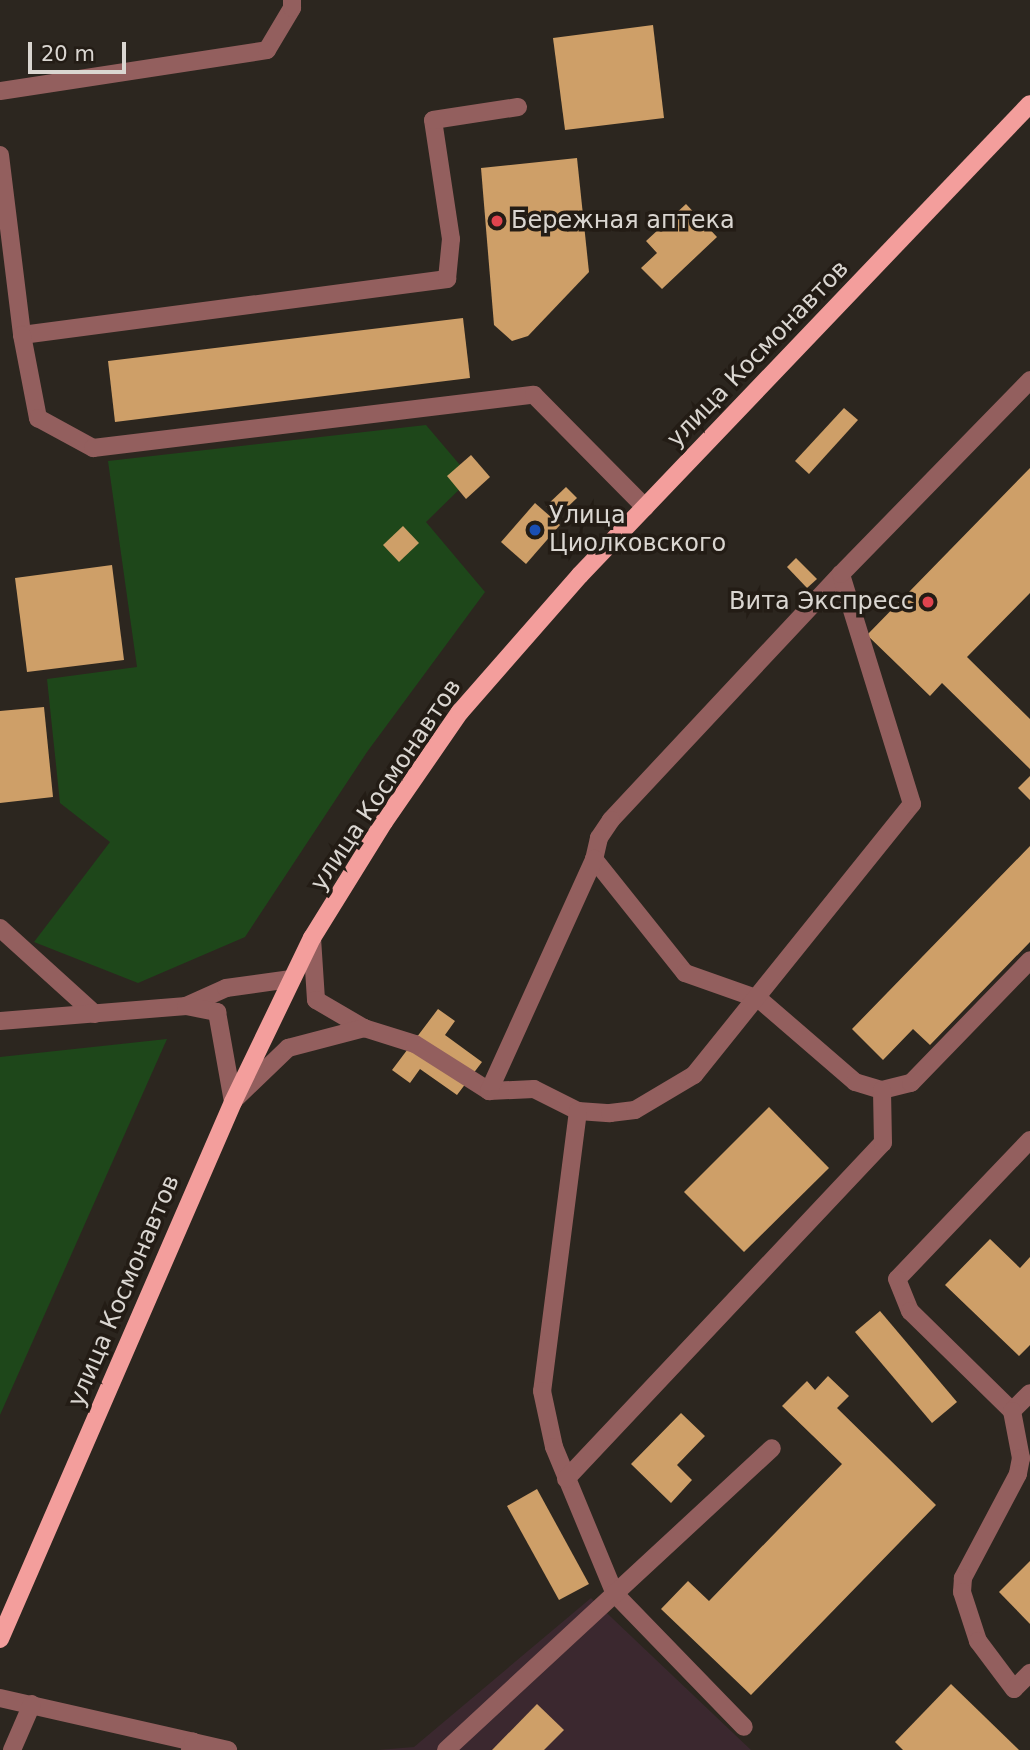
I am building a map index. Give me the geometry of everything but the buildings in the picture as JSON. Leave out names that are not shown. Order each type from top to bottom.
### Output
[{"type":"main road","name":"улица Космонавтов","points":[[0,1639],[233,1102],[312,938],[384,822],[460,712],[645,507],[1030,104]]},
{"type":"street","points":[[0,90],[267,50],[292,8],[292,0]]},
{"type":"street","points":[[22,335],[447,279],[451,239],[433,120],[518,107]]},
{"type":"street","points":[[0,155],[22,335],[38,418],[93,448],[534,395],[645,507]]},
{"type":"street","points":[[489,1091],[594,859],[598,838],[611,820],[841,574],[1030,380]]},
{"type":"street","points":[[312,938],[316,1000],[364,1028],[415,1044],[489,1091],[534,1089],[578,1111],[635,1110],[669,1093],[694,1074],[759,999],[912,804],[841,574]]},
{"type":"street","points":[[594,859],[685,974],[759,999],[855,1082],[882,1090],[911,1083],[1030,960]]},
{"type":"street","points":[[0,928],[96,1014]]},
{"type":"street","points":[[186,1006],[226,988],[291,979]]},
{"type":"street","points":[[0,1021],[186,1006],[217,1012],[233,1102]]},
{"type":"street","points":[[233,1102],[288,1048],[364,1028]]},
{"type":"street","points":[[566,1479],[883,1143],[882,1090]]},
{"type":"street","points":[[578,1111],[542,1391],[566,1479],[615,1594],[744,1727]]},
{"type":"street","points":[[1030,1140],[897,1279],[910,1311],[1012,1411],[1021,1458],[1018,1474],[963,1578],[962,1592],[978,1641],[1014,1689],[1030,1673]]},
{"type":"street","points":[[1012,1411],[1030,1393]]},
{"type":"street","points":[[446,1750],[772,1448]]},
{"type":"street","points":[[0,1698],[192,1746],[228,1750]]},
{"type":"street","points":[[12,1750],[32,1704]]},
{"type":"shaded area","points":[[591,1598],[751,1750],[378,1750],[414,1747]]},
{"type":"green space","points":[[426,425],[471,478],[426,522],[485,592],[367,752],[245,937],[138,983],[34,942],[110,842],[60,803],[47,679],[137,667],[108,461]]},
{"type":"green space","points":[[167,1039],[0,1415],[0,1057]]},
{"type":"place","name":"Бережная аптека","points":[[497,221]]},
{"type":"place","name":"Улица Циолковского","points":[[535,530]]},
{"type":"place","name":"Вита Экспресс","points":[[928,602]]}]
